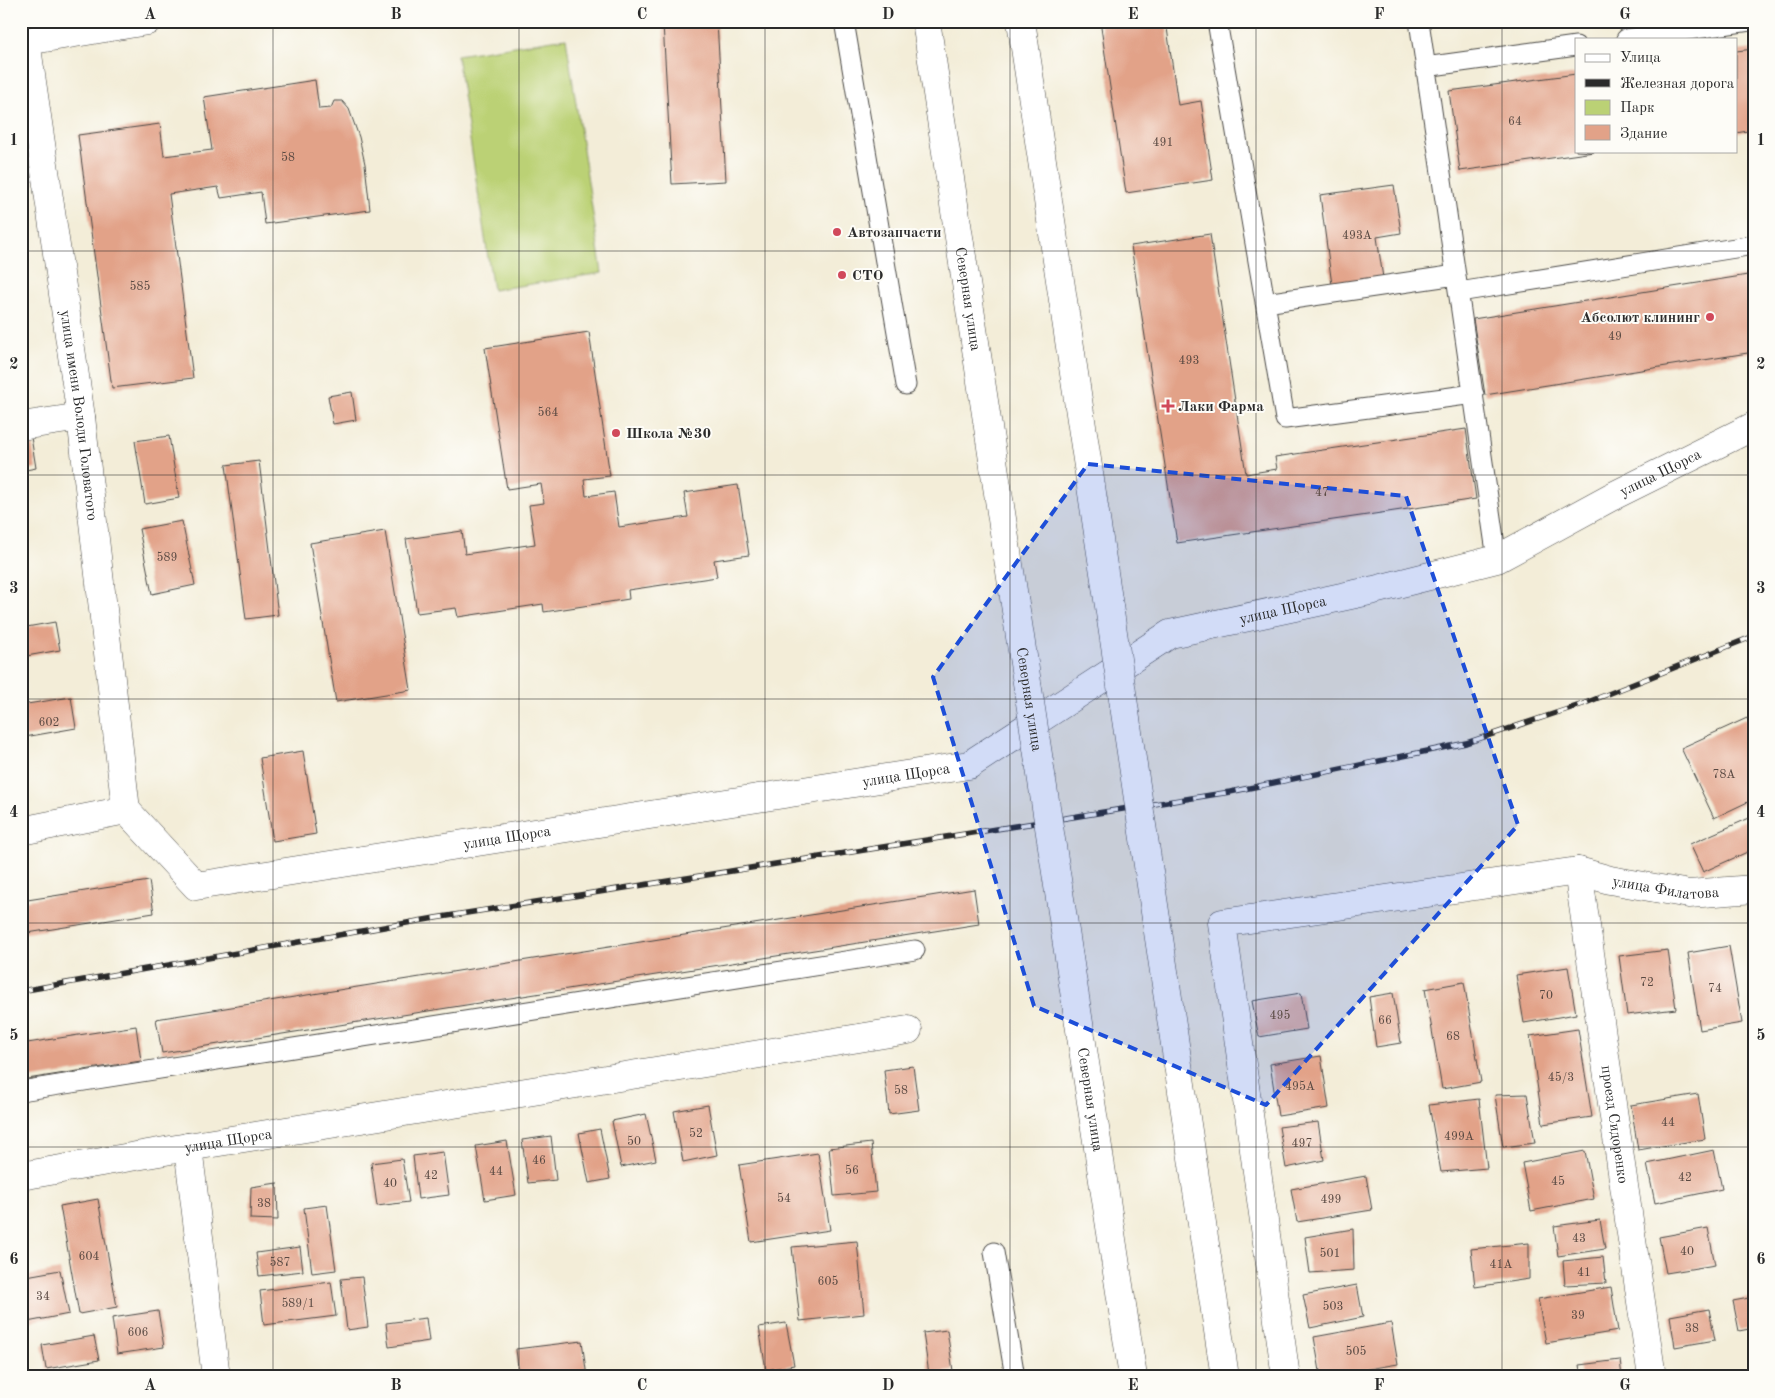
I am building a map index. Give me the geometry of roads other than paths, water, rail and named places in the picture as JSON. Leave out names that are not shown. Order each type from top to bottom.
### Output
[{"type":"street","points":[[23,35],[147,21]]},
{"type":"street","name":"Северная улица","points":[[926,21],[1133,1377]]},
{"type":"street","points":[[1021,21],[1226,1377]]},
{"type":"street","name":"улица имени Володи Головатого","points":[[23,35],[80,417],[126,810]]},
{"type":"street","points":[[21,426],[80,417]]},
{"type":"street","name":"улица Щорса","points":[[126,810],[196,886],[969,765],[1170,634],[1374,590],[1497,560],[1611,497],[1754,426]]},
{"type":"street","points":[[21,831],[126,810]]},
{"type":"street","points":[[1286,1377],[1222,923],[1578,871]]},
{"type":"street","name":"улица Филатова","points":[[1578,871],[1610,880],[1689,894],[1754,889]]},
{"type":"street","name":"проезд Сидоренко","points":[[1578,871],[1652,1377]]},
{"type":"street","name":"улица Щорса","points":[[21,1176],[908,1030]]},
{"type":"street","points":[[188,1147],[216,1377]]},
{"type":"lane","points":[[844,21],[906,385]]},
{"type":"lane","points":[[1217,21],[1285,419],[1474,394]]},
{"type":"lane","points":[[1419,21],[1497,560]]},
{"type":"lane","points":[[1633,38],[1750,21]]},
{"type":"lane","points":[[1426,67],[1575,46]]},
{"type":"lane","points":[[1265,303],[1458,283],[1754,245]]},
{"type":"lane","points":[[21,1091],[915,950]]},
{"type":"lane","points":[[994,1252],[1015,1377]]},
{"type":"railway","points":[[21,991],[435,918],[1230,792],[1466,743],[1583,704],[1754,636]]},
{"type":"place","name":"Автозапчасти","points":[[837,232]]},
{"type":"place","name":"СТО","points":[[842,275]]},
{"type":"place","name":"Абсолют клининг","points":[[1710,317]]},
{"type":"place","name":"Лаки Фарма","points":[[1168,406]]},
{"type":"place","name":"Школа №30","points":[[616,433]]}]
